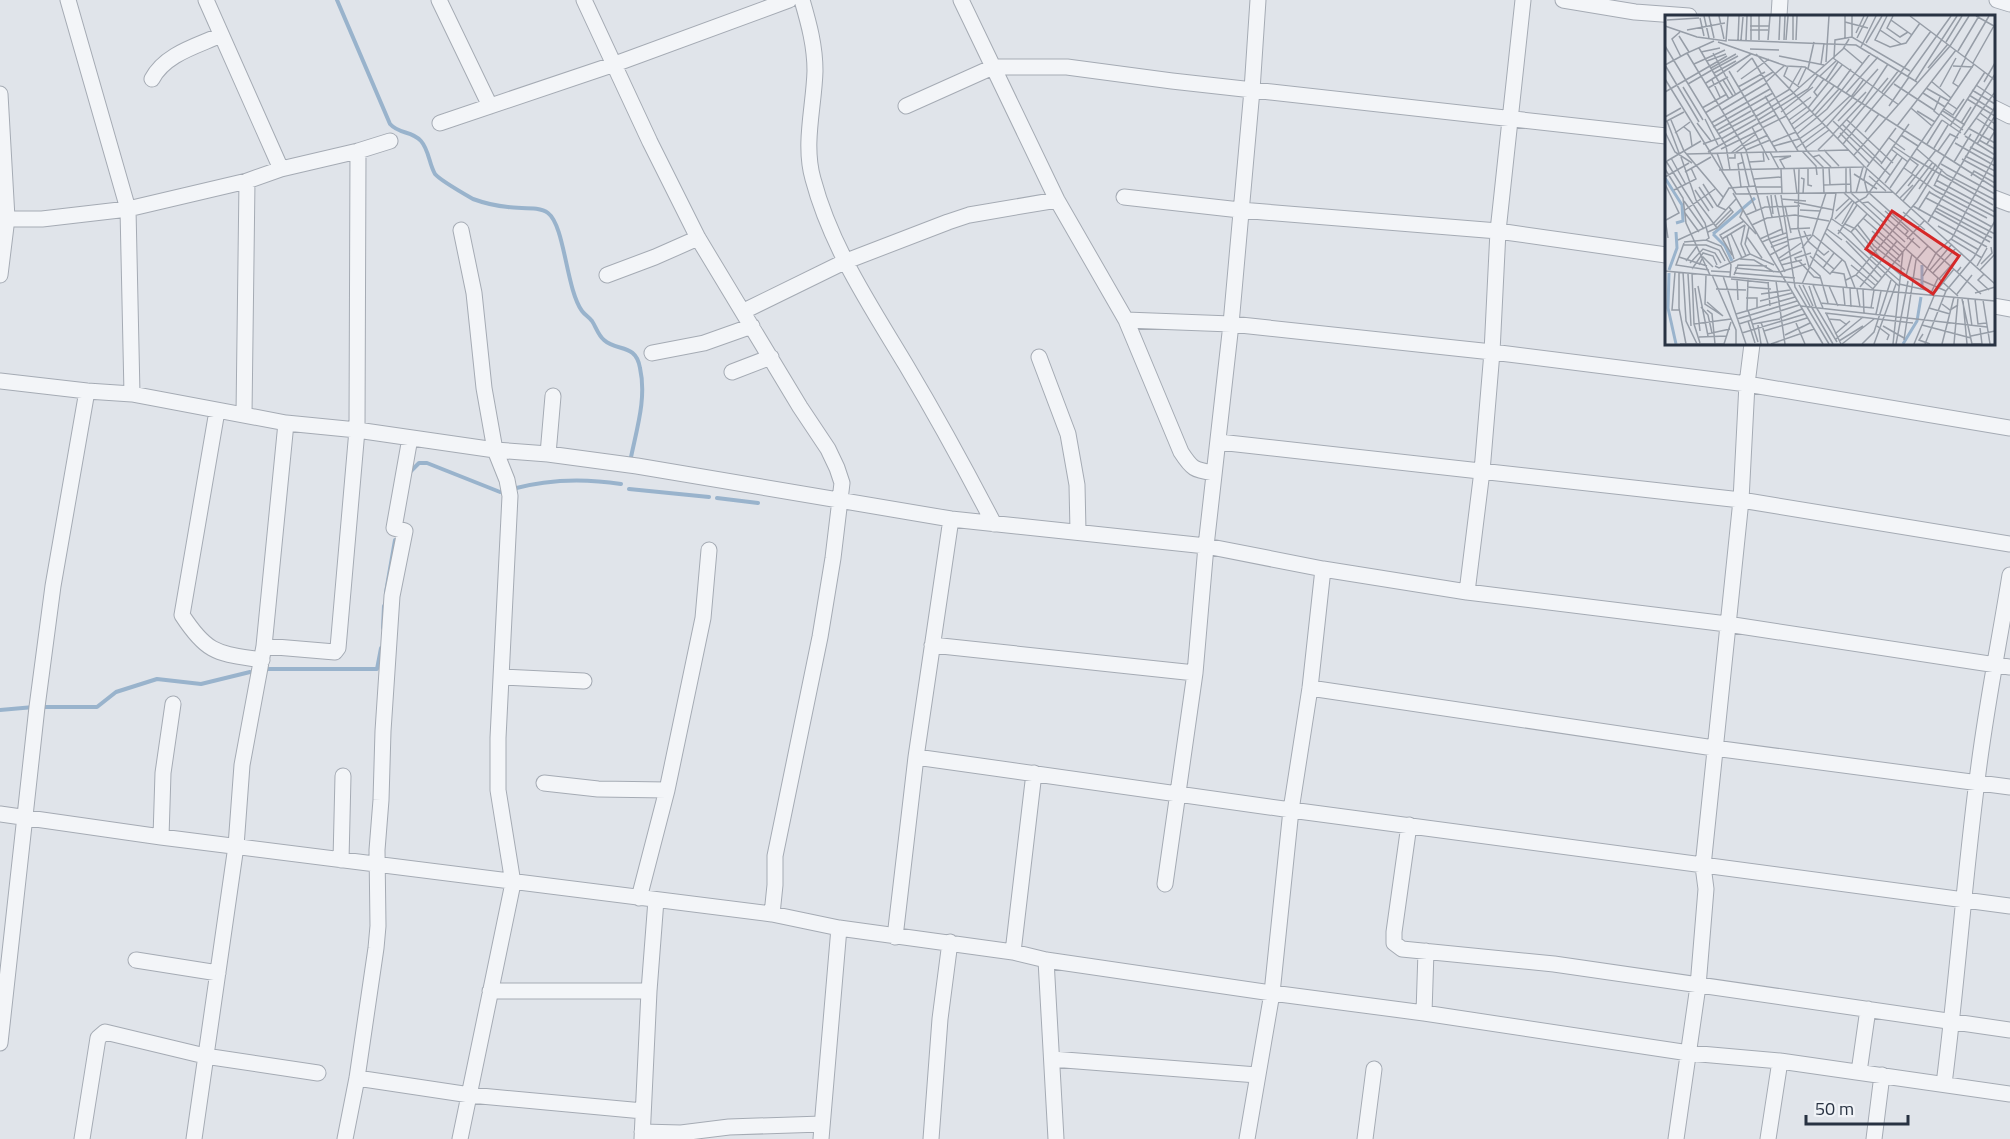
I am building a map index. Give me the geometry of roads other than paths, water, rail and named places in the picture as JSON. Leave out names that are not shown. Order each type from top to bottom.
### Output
[{"type":"street","points":[[68,0],[128,209],[132,394]]},
{"type":"street","points":[[206,0],[281,169]]},
{"type":"street","points":[[439,0],[490,106]]},
{"type":"street","points":[[584,0],[650,142],[698,238],[800,407],[828,449],[842,483],[820,637],[774,856],[775,885],[772,914]]},
{"type":"street","points":[[440,123],[615,64],[789,0]]},
{"type":"street","points":[[802,0],[813,41],[815,71],[809,136],[812,177],[825,219],[844,262],[941,424],[994,524]]},
{"type":"street","points":[[961,0],[1057,200],[1126,320],[1181,452],[1189,465],[1196,470],[1214,473]]},
{"type":"street","points":[[1165,884],[1195,673],[1206,546],[1231,324],[1258,0]]},
{"type":"street","points":[[1467,592],[1482,471],[1492,352],[1498,231],[1522,0]]},
{"type":"street","points":[[1563,0],[1635,12],[1676,15]]},
{"type":"street","points":[[1779,15],[1780,0]]},
{"type":"street","points":[[1997,0],[2010,4]]},
{"type":"street","points":[[152,79],[157,69],[170,58],[221,35]]},
{"type":"street","points":[[906,106],[993,67],[1067,67],[1509,120],[1665,136]]},
{"type":"street","points":[[0,94],[4,218],[0,275]]},
{"type":"street","points":[[1995,108],[2010,116]]},
{"type":"street","points":[[4,218],[42,219],[128,209],[248,181],[281,169],[390,141]]},
{"type":"street","points":[[217,411],[182,615],[197,638],[220,654],[337,651],[357,430],[358,151]]},
{"type":"street","points":[[244,414],[248,181]]},
{"type":"street","points":[[1124,197],[1240,210],[1498,231],[1665,255]]},
{"type":"street","points":[[744,311],[844,262],[948,222],[969,215],[1057,200]]},
{"type":"street","points":[[460,1139],[513,883],[498,790],[498,738],[510,496],[495,450],[484,388],[474,293],[461,230]]},
{"type":"street","points":[[607,275],[698,238]]},
{"type":"street","points":[[1995,306],[2010,309]]},
{"type":"street","points":[[1126,320],[1231,324],[1492,352],[1747,384],[2010,428]]},
{"type":"street","points":[[652,352],[704,342],[752,326]]},
{"type":"street","points":[[1676,1139],[1698,986],[1706,889],[1703,866],[1741,500],[1747,384],[1752,345]]},
{"type":"street","points":[[732,372],[771,357]]},
{"type":"street","points":[[1039,357],[1068,434],[1077,485],[1078,531]]},
{"type":"street","points":[[0,381],[132,394],[286,423],[637,466],[951,519],[1206,546],[1323,569],[1467,592],[1727,624],[2003,667]]},
{"type":"street","points":[[0,1043],[37,707],[53,586],[87,391]]},
{"type":"street","points":[[548,454],[553,396]]},
{"type":"street","points":[[194,1139],[237,846],[242,765],[263,653],[286,423]]},
{"type":"street","points":[[345,1139],[357,1078],[377,937],[377,864],[382,742],[392,596],[405,531],[394,528],[410,438]]},
{"type":"street","points":[[1219,442],[1741,500],[2010,544]]},
{"type":"street","points":[[895,937],[916,757],[951,519]]},
{"type":"street","points":[[639,898],[666,790],[703,618],[709,550]]},
{"type":"street","points":[[1247,1139],[1272,993],[1291,810],[1310,688],[1323,569]]},
{"type":"street","points":[[1944,1084],[1977,781],[1987,705],[2003,667],[2010,575]]},
{"type":"street","points":[[932,645],[1195,673]]},
{"type":"street","points":[[501,677],[584,681]]},
{"type":"street","points":[[1310,688],[1714,748],[2010,787]]},
{"type":"street","points":[[161,837],[163,773],[173,704]]},
{"type":"street","points":[[916,757],[1291,810],[2010,906]]},
{"type":"street","points":[[1013,952],[1034,773]]},
{"type":"street","points":[[341,860],[343,776]]},
{"type":"street","points":[[544,783],[598,789],[666,790]]},
{"type":"street","points":[[0,814],[513,883],[772,914],[895,937],[950,942],[1046,960],[1272,993],[1424,1013],[1689,1053],[1780,1061],[2010,1094]]},
{"type":"street","points":[[1409,825],[1394,932],[1394,943],[1402,949],[1554,964],[2010,1030]]},
{"type":"street","points":[[656,900],[642,1136],[729,1127],[822,1131],[839,928]]},
{"type":"street","points":[[931,1139],[940,1018],[950,942]]},
{"type":"street","points":[[1424,1013],[1426,951]]},
{"type":"street","points":[[136,960],[218,973]]},
{"type":"street","points":[[1046,960],[1056,1139]]},
{"type":"street","points":[[490,991],[649,991]]},
{"type":"street","points":[[1859,1072],[1868,1009]]},
{"type":"street","points":[[87,1138],[98,1038],[105,1032],[206,1056],[318,1073]]},
{"type":"street","points":[[1052,1059],[1257,1075]]},
{"type":"street","points":[[1768,1139],[1780,1061]]},
{"type":"street","points":[[1365,1139],[1374,1069]]},
{"type":"street","points":[[1874,1139],[1882,1075]]},
{"type":"street","points":[[357,1078],[470,1095],[643,1111]]},
{"type":"waterway","points":[[337,0],[390,124],[421,141],[435,174],[473,199],[499,206],[540,209],[554,220],[572,288],[582,311],[592,321],[604,340],[630,351],[638,360],[642,391],[638,427],[630,462]]},
{"type":"waterway","points":[[411,471],[419,463],[427,463],[500,492]]},
{"type":"waterway","points":[[512,489],[566,480],[621,484]]},
{"type":"waterway","points":[[629,489],[709,497]]},
{"type":"waterway","points":[[717,498],[758,503]]},
{"type":"waterway","points":[[386,592],[395,540]]},
{"type":"waterway","points":[[383,628],[384,606]]},
{"type":"waterway","points":[[265,669],[377,669],[381,648]]},
{"type":"waterway","points":[[42,707],[97,707],[116,692],[157,679],[201,684],[250,672]]},
{"type":"waterway","points":[[0,710],[34,707]]}]
